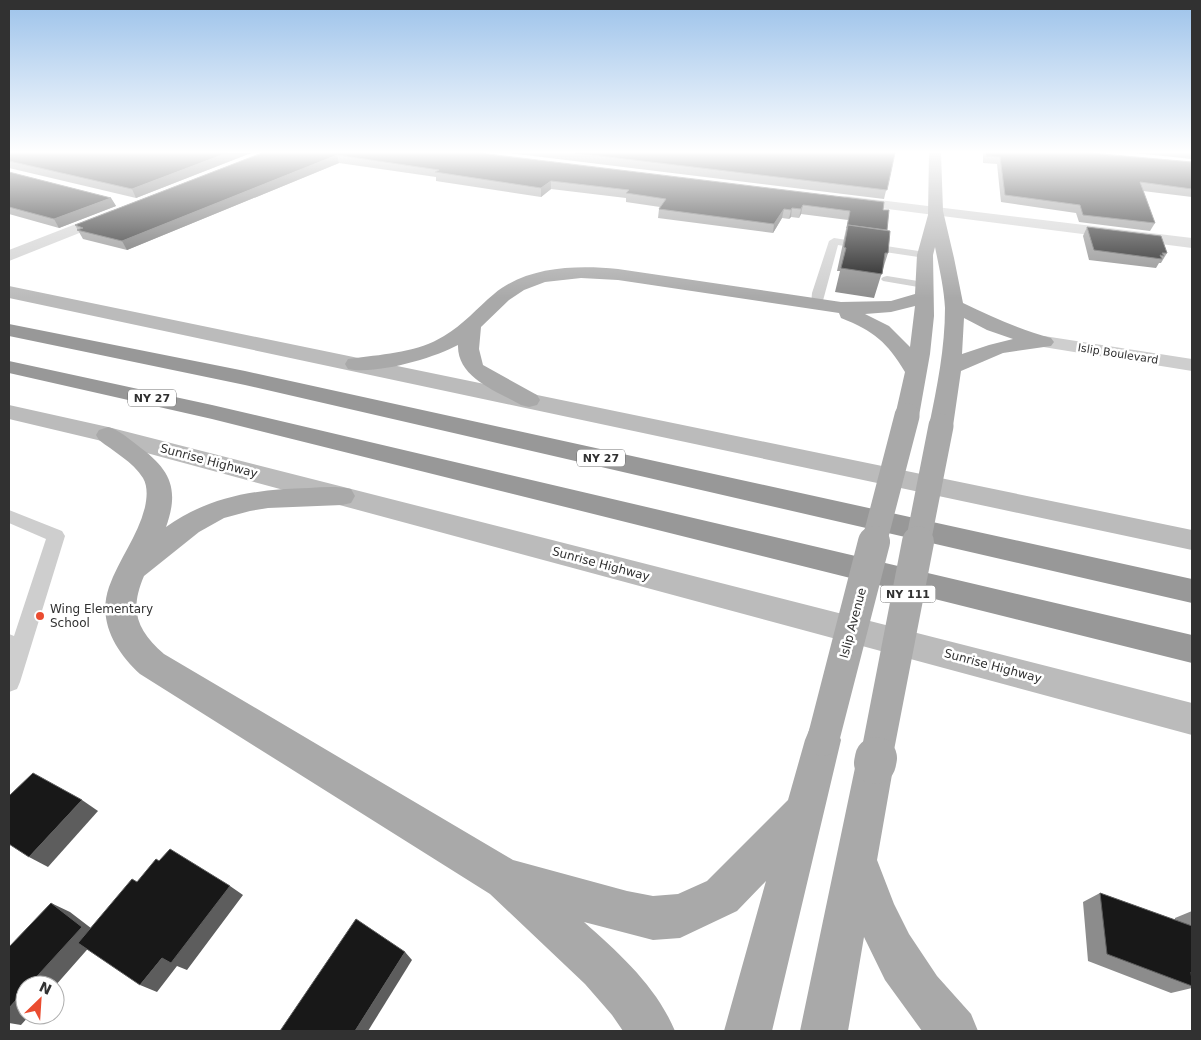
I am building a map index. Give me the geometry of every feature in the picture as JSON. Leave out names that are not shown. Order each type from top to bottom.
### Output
[{"type":"highway","name":"NY 27","points":[[9,330],[236,376],[1192,591]]},
{"type":"highway","name":"NY 27","points":[[9,367],[221,414],[1192,649]]},
{"type":"main road","name":"Islip Avenue","points":[[748,1031],[917,374],[923,323],[925,255],[935,211],[935,202]]},
{"type":"main road","name":"Islip Avenue","points":[[824,1031],[951,368],[954,306],[946,258],[935,211]]},
{"type":"main road","points":[[356,364],[408,357],[432,351],[452,341],[471,327],[502,296],[518,286],[535,279],[568,273],[613,274],[824,306],[888,308],[924,291]]},
{"type":"main road","points":[[9,292],[1192,540]]},
{"type":"main road","points":[[824,306],[875,324],[888,332],[897,342],[917,374]]},
{"type":"main road","points":[[954,306],[994,326],[1044,342]]},
{"type":"main road","points":[[471,327],[467,353],[475,369],[529,400]]},
{"type":"main road","points":[[951,368],[992,349],[1013,344],[1044,342]]},
{"type":"main road","name":"Sunrise Highway","points":[[9,412],[108,435],[1192,719]]},
{"type":"main road","points":[[108,435],[150,470],[160,487],[159,509],[130,572],[121,600],[123,628],[128,641],[152,664],[505,880],[601,968],[629,998],[650,1031]]},
{"type":"main road","points":[[130,572],[196,521],[228,506],[262,499],[342,496]]},
{"type":"main road","points":[[505,880],[627,913],[653,918],[680,916],[722,896],[803,813]]},
{"type":"main road","points":[[857,860],[879,920],[899,959],[920,990],[954,1031]]},
{"type":"street","points":[[857,202],[1192,243]]},
{"type":"street","points":[[9,256],[128,209]]},
{"type":"street","name":"Islip Boulevard","points":[[1044,342],[1192,365]]},
{"type":"lane","points":[[824,306],[834,241],[925,255]]},
{"type":"lane","points":[[887,279],[924,291]]},
{"type":"lane","points":[[9,516],[56,536],[14,646],[9,682]]},
{"type":"building","points":[[9,202],[101,202],[54,219],[9,207]]},
{"type":"building","points":[[136,202],[221,202],[122,241],[77,230],[83,228],[75,225]]},
{"type":"building","points":[[664,202],[880,202],[884,202],[883,210],[889,210],[887,230],[848,225],[847,228],[850,211],[803,205],[801,209],[784,209],[774,224],[659,209]]},
{"type":"building","points":[[1054,202],[1147,202],[1155,223],[1083,215],[1080,205]]},
{"type":"building","points":[[848,225],[890,231],[888,253],[885,253],[882,274],[841,268],[846,248],[844,247]]},
{"type":"building","points":[[1087,227],[1161,236],[1167,253],[1162,253],[1164,256],[1160,255],[1162,259],[1094,250]]},
{"type":"building","points":[[33,773],[82,800],[29,857],[9,844],[9,796]]},
{"type":"building","points":[[170,849],[230,886],[171,963],[162,958],[140,985],[78,943],[132,879],[137,882],[156,859],[159,861]]},
{"type":"building","points":[[1100,893],[1192,926],[1192,986],[1107,954]]},
{"type":"building","points":[[51,903],[82,927],[38,975],[15,975],[15,1001],[9,1008],[9,947]]},
{"type":"building","points":[[356,919],[405,952],[355,1031],[280,1031]]},
{"type":"place","name":"Wing Elementary School","points":[[40,616]]}]
